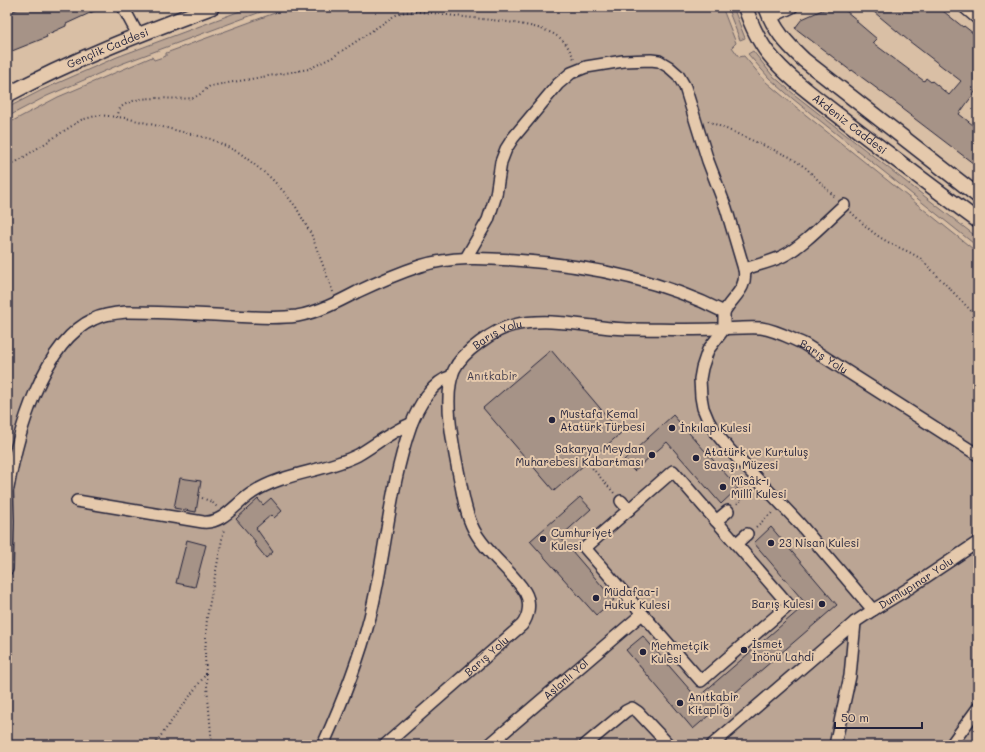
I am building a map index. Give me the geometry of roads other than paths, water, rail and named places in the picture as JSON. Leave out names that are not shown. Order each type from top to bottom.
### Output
[{"type":"main road","name":"Gençlik Caddesi","points":[[7,95],[38,78],[138,35],[212,7]]},
{"type":"main road","name":"Akdeniz Caddesi","points":[[745,7],[759,42],[780,66],[799,84],[978,221]]},
{"type":"main road","name":"Akdeniz Caddesi","points":[[768,12],[778,34],[788,46],[978,196]]},
{"type":"street","points":[[123,7],[138,35]]},
{"type":"street","points":[[768,12],[792,7]]},
{"type":"street","points":[[964,7],[978,18]]},
{"type":"street","points":[[466,258],[488,220],[496,195],[501,162],[506,149],[513,138],[565,77],[578,69],[622,61],[651,60],[663,63],[678,75],[688,94],[708,161],[726,208],[745,277],[744,284],[724,312],[724,329],[708,350],[702,368],[700,392],[703,408],[715,432],[799,523],[873,610]]},
{"type":"street","points":[[744,269],[775,259],[789,252],[844,205]]},
{"type":"street","points":[[7,569],[7,487],[25,418],[40,382],[60,349],[67,340],[86,324],[104,315],[127,312],[283,317],[308,313],[420,266],[434,262],[466,258],[534,261],[585,268],[647,282],[701,301],[724,312]]},
{"type":"street","name":"Barış Yolu","points":[[385,745],[522,625],[528,614],[528,601],[525,592],[478,536],[470,522],[451,435],[450,412],[452,376],[458,363],[476,346],[498,331],[513,325],[561,323],[627,329],[762,328],[804,344],[978,455]]},
{"type":"street","points":[[323,745],[340,705],[370,617],[394,490],[411,424],[423,402],[434,387],[441,380],[452,376]]},
{"type":"street","points":[[77,501],[203,522],[212,521],[223,516],[251,493],[264,486],[349,460],[411,424]]},
{"type":"street","points":[[673,471],[716,521],[789,605],[701,681],[585,548],[673,471]]},
{"type":"street","points":[[621,501],[629,510]]},
{"type":"street","points":[[716,521],[728,511]]},
{"type":"street","points":[[736,544],[747,534]]},
{"type":"street","name":"Dumlupınar Yolu","points":[[712,745],[855,622],[978,542]]},
{"type":"street","name":"Aslanlı Yol","points":[[489,745],[642,614]]},
{"type":"street","points":[[835,745],[850,676],[855,622]]},
{"type":"street","points":[[585,745],[626,711],[632,708],[638,712],[669,745]]},
{"type":"street","points":[[951,745],[978,708]]},
{"type":"place","name":"Mustafa Kemal Atatürk Türbesi","points":[[552,420]]},
{"type":"place","name":"İnkılap Kulesi","points":[[672,428]]},
{"type":"place","name":"Sakarya Meydan Muharebesi Kabartması","points":[[652,455]]},
{"type":"place","name":"Atatürk ve Kurtuluş Savaşı Müzesi","points":[[696,458]]},
{"type":"place","name":"Mîsâk-ı Millî Kulesi","points":[[723,487]]},
{"type":"place","name":"Cumhuriyet Kulesi","points":[[543,539]]},
{"type":"place","name":"23 Nisan Kulesi","points":[[771,543]]},
{"type":"place","name":"Müdafaa-i Hukuk Kulesi","points":[[596,598]]},
{"type":"place","name":"Barış Kulesi","points":[[822,604]]},
{"type":"place","name":"İsmet İnönü Lahdi","points":[[744,650]]},
{"type":"place","name":"Mehmetçik Kulesi","points":[[643,652]]},
{"type":"place","name":"Anıtkabir Kitaplığı","points":[[680,703]]},
{"type":"park label","name":"Anıtkabir","points":[[492,376]]}]
